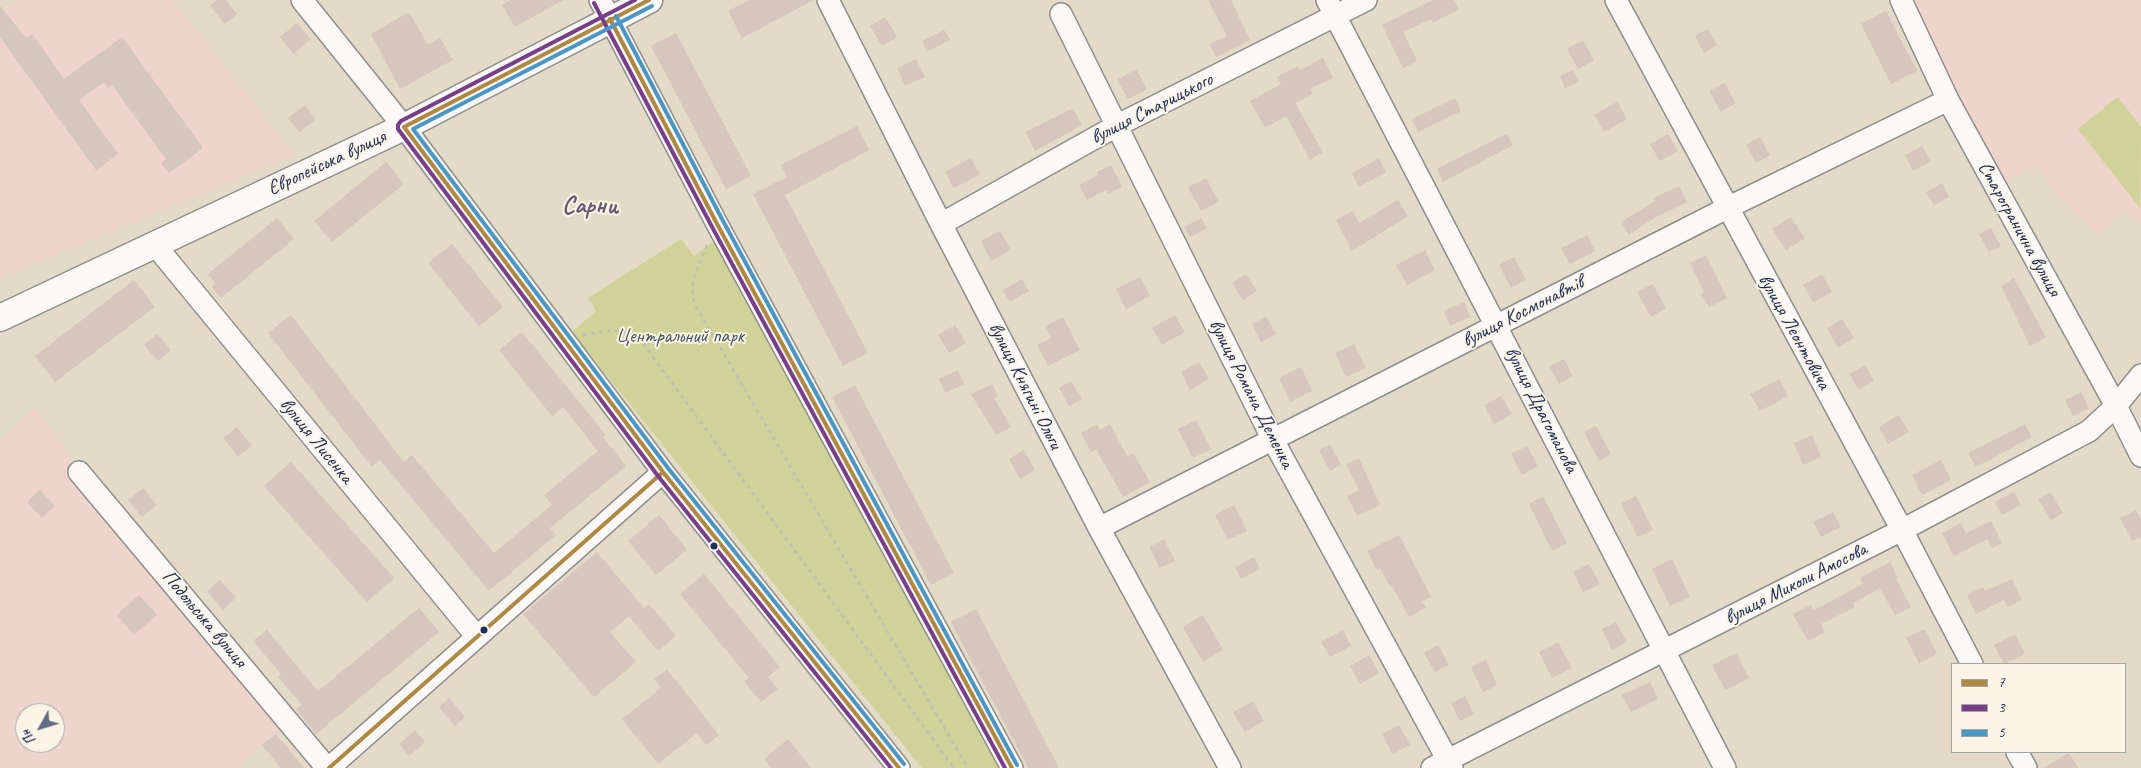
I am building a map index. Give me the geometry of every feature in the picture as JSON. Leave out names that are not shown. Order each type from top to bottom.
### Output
[{"type":"main road","name":"Європейська вулиця","points":[[0,318],[404,127],[605,10],[649,0]]},
{"type":"street","points":[[302,0],[404,127],[663,472],[899,768]]},
{"type":"street","name":"вулиця Княгині Ольги","points":[[828,0],[941,224],[1099,528],[1230,768]]},
{"type":"street","name":"вулиця Старицького","points":[[941,224],[1330,8],[1366,0]]},
{"type":"street","name":"вулиця Леонтовича","points":[[1616,0],[1902,530],[1971,663]]},
{"type":"street","name":"Старогранична вулиця","points":[[1901,0],[1948,100],[2116,406],[2141,456]]},
{"type":"street","name":"вулиця Драгоманова","points":[[1330,8],[1497,325],[1726,768]]},
{"type":"street","points":[[605,10],[716,222],[1012,768]]},
{"type":"street","name":"вулиця Романа Деменка","points":[[1061,14],[1273,440],[1444,765]]},
{"type":"street","name":"вулиця Космонавтів","points":[[1099,528],[1727,208],[1948,100]]},
{"type":"street","name":"вулиця Лисенка","points":[[155,244],[477,637]]},
{"type":"street","name":"вулиця Миколи Амосова","points":[[1444,765],[2090,432],[2116,406],[2141,375]]},
{"type":"street","name":"Подольська вулиця","points":[[79,472],[328,768]]},
{"type":"street","points":[[328,768],[663,472]]},
{"type":"street","points":[[2018,753],[2026,768]]},
{"type":"path","points":[[716,222],[692,282],[695,305],[968,768]]},
{"type":"path","points":[[562,338],[621,329],[634,335],[645,346],[954,768]]},
{"type":"shaded area","points":[[18,0],[172,0],[294,155],[0,278],[0,15]]},
{"type":"shaded area","points":[[1913,0],[2141,0],[2141,225],[2124,209],[2097,235],[2051,187],[2037,163],[2003,183],[1923,32],[1927,29]]},
{"type":"shaded area","points":[[34,408],[96,492],[158,564],[176,610],[199,628],[280,728],[235,768],[0,768],[0,442]]},
{"type":"green space","points":[[2118,97],[2141,127],[2140,208],[2078,129]]},
{"type":"green space","name":"Центральний парк","points":[[719,237],[1003,768],[922,768],[572,332],[596,311],[588,298],[681,239],[694,256]]},
{"type":"building","points":[[217,0],[226,0],[237,14],[225,24],[210,6]]},
{"type":"building","points":[[511,0],[564,0],[515,27],[502,5]]},
{"type":"building","points":[[749,0],[814,0],[742,38],[728,11]]},
{"type":"building","points":[[1208,0],[1231,0],[1250,40],[1216,57],[1209,44],[1227,36]]},
{"type":"building","points":[[1433,0],[1454,0],[1459,9],[1433,23],[1431,19],[1403,32],[1417,61],[1403,68],[1382,25]]},
{"type":"building","points":[[0,6],[26,38],[32,34],[64,79],[122,37],[203,148],[169,173],[161,163],[166,159],[112,85],[108,88],[104,82],[79,100],[118,154],[96,170],[0,37]]},
{"type":"building","points":[[1886,11],[1917,71],[1891,84],[1861,24]]},
{"type":"building","points":[[409,12],[428,45],[440,38],[453,60],[400,89],[371,34]]},
{"type":"building","points":[[885,17],[897,37],[882,46],[870,26]]},
{"type":"building","points":[[297,23],[311,39],[294,54],[280,37]]},
{"type":"building","points":[[1708,29],[1717,45],[1704,53],[1695,36]]},
{"type":"building","points":[[944,30],[950,40],[927,52],[922,41]]},
{"type":"building","points":[[676,33],[751,176],[726,189],[651,46]]},
{"type":"building","points":[[1583,40],[1594,60],[1578,69],[1567,49]]},
{"type":"building","points":[[1323,58],[1333,78],[1310,89],[1313,94],[1295,103],[1323,152],[1310,160],[1286,116],[1265,128],[1250,101],[1281,84],[1277,77],[1298,66],[1300,70]]},
{"type":"building","points":[[916,59],[925,77],[905,86],[897,68]]},
{"type":"building","points":[[1136,69],[1147,89],[1128,99],[1117,80]]},
{"type":"building","points":[[1573,70],[1579,82],[1565,88],[1560,76]]},
{"type":"building","points":[[1724,83],[1736,103],[1721,112],[1709,91]]},
{"type":"building","points":[[1455,98],[1461,111],[1418,132],[1412,119]]},
{"type":"building","points":[[1617,102],[1627,119],[1604,132],[1594,115]]},
{"type":"building","points":[[305,105],[316,120],[299,132],[288,118]]},
{"type":"building","points":[[1073,108],[1082,125],[1035,151],[1025,132]]},
{"type":"building","points":[[857,126],[869,150],[785,195],[868,353],[843,366],[753,194],[787,177],[781,165]]},
{"type":"building","points":[[1507,134],[1513,145],[1443,182],[1437,169]]},
{"type":"building","points":[[1668,134],[1678,151],[1660,161],[1650,144]]},
{"type":"building","points":[[1760,137],[1770,155],[1756,163],[1746,145]]},
{"type":"building","points":[[1922,146],[1931,161],[1913,171],[1905,155]]},
{"type":"building","points":[[971,158],[980,174],[954,188],[945,172]]},
{"type":"building","points":[[1379,158],[1386,172],[1359,187],[1352,173]]},
{"type":"building","points":[[386,162],[404,184],[332,242],[314,221]]},
{"type":"building","points":[[1111,165],[1122,187],[1108,194],[1106,190],[1087,200],[1079,185],[1098,175],[1097,172]]},
{"type":"building","points":[[1206,178],[1219,202],[1201,211],[1188,187]]},
{"type":"building","points":[[1942,183],[1949,197],[1934,205],[1926,192]]},
{"type":"building","points":[[1679,186],[1687,202],[1654,218],[1629,235],[1621,222],[1655,201],[1653,198]]},
{"type":"building","points":[[1398,200],[1408,216],[1352,251],[1336,220],[1353,211],[1359,223]]},
{"type":"building","points":[[1791,217],[1805,238],[1786,250],[1772,229]]},
{"type":"building","points":[[277,218],[294,239],[221,298],[212,287],[215,283],[208,274]]},
{"type":"building","points":[[1201,218],[1207,228],[1190,237],[1184,227]]},
{"type":"building","points":[[1991,228],[2001,246],[1989,252],[1979,234]]},
{"type":"building","points":[[1000,231],[1011,250],[991,261],[981,241]]},
{"type":"building","points":[[1587,235],[1595,251],[1570,264],[1561,248]]},
{"type":"building","points":[[452,244],[503,307],[479,326],[428,263]]},
{"type":"building","points":[[1425,250],[1435,270],[1407,285],[1396,265]]},
{"type":"building","points":[[1706,255],[1727,298],[1709,307],[1701,294],[1704,292],[1690,263]]},
{"type":"building","points":[[1514,257],[1526,280],[1511,288],[1499,265]]},
{"type":"building","points":[[1246,274],[1257,291],[1243,300],[1232,283]]},
{"type":"building","points":[[1822,274],[1832,292],[1813,302],[1803,285]]},
{"type":"building","points":[[1140,277],[1150,296],[1126,309],[1116,289]]},
{"type":"building","points":[[2014,278],[2046,337],[2030,346],[2001,286]]},
{"type":"building","points":[[1022,279],[1029,291],[1010,302],[1003,290]]},
{"type":"building","points":[[134,280],[155,307],[55,382],[35,356]]},
{"type":"building","points":[[1653,284],[1666,308],[1651,317],[1637,292]]},
{"type":"building","points":[[1464,302],[1470,317],[1450,326],[1444,311]]},
{"type":"building","points":[[291,315],[404,462],[412,455],[494,553],[552,505],[544,495],[598,451],[563,407],[552,416],[499,350],[522,332],[606,435],[603,437],[626,466],[550,528],[556,535],[489,591],[380,460],[372,467],[268,333]]},
{"type":"building","points":[[1175,315],[1185,332],[1162,345],[1152,328]]},
{"type":"building","points":[[1266,316],[1276,334],[1261,342],[1252,324]]},
{"type":"building","points":[[1063,317],[1080,350],[1048,366],[1037,345],[1052,338],[1045,326]]},
{"type":"building","points":[[1842,319],[1854,338],[1838,348],[1827,328]]},
{"type":"building","points":[[955,325],[966,343],[949,353],[938,335]]},
{"type":"building","points":[[157,334],[171,350],[158,361],[144,345]]},
{"type":"building","points":[[1354,344],[1366,368],[1346,377],[1335,353]]},
{"type":"building","points":[[1564,359],[1573,376],[1559,384],[1549,366]]},
{"type":"building","points":[[1199,362],[1209,379],[1190,390],[1181,372]]},
{"type":"building","points":[[1865,365],[1874,381],[1859,390],[1849,374]]},
{"type":"building","points":[[1301,367],[1312,391],[1290,402],[1279,378]]},
{"type":"building","points":[[958,370],[964,384],[945,393],[939,379]]},
{"type":"building","points":[[1779,379],[1788,396],[1760,411],[1750,394]]},
{"type":"building","points":[[1071,381],[1082,399],[1069,406],[1059,388]]},
{"type":"building","points":[[992,384],[998,396],[994,398],[1011,427],[996,435],[971,394]]},
{"type":"building","points":[[855,385],[954,573],[931,585],[832,397]]},
{"type":"building","points":[[2081,392],[2089,408],[2073,416],[2065,400]]},
{"type":"building","points":[[1501,396],[1512,414],[1494,424],[1484,406]]},
{"type":"building","points":[[1899,415],[1909,432],[1888,444],[1879,427]]},
{"type":"building","points":[[1196,420],[1211,449],[1193,458],[1178,429]]},
{"type":"building","points":[[1097,424],[1100,430],[1110,424],[1127,456],[1133,453],[1150,482],[1123,497],[1096,449],[1091,452],[1081,433]]},
{"type":"building","points":[[2025,424],[2032,437],[1976,467],[1968,453]]},
{"type":"building","points":[[1596,426],[1611,454],[1599,461],[1584,432]]},
{"type":"building","points":[[237,427],[252,446],[238,457],[223,438]]},
{"type":"building","points":[[1812,435],[1821,457],[1803,465],[1794,443]]},
{"type":"building","points":[[1330,444],[1341,465],[1330,471],[1319,450]]},
{"type":"building","points":[[1527,446],[1538,466],[1522,475],[1511,454]]},
{"type":"building","points":[[1024,450],[1035,470],[1020,479],[1009,459]]},
{"type":"building","points":[[1359,458],[1380,505],[1357,516],[1347,496],[1359,490],[1346,464]]},
{"type":"building","points":[[1941,460],[1951,480],[1922,495],[1912,475]]},
{"type":"building","points":[[291,462],[394,578],[367,602],[264,486]]},
{"type":"building","points":[[143,488],[157,505],[142,517],[128,500]]},
{"type":"building","points":[[40,490],[55,506],[42,518],[27,502]]},
{"type":"building","points":[[2014,492],[2021,505],[2002,515],[1995,502]]},
{"type":"building","points":[[2050,492],[2063,513],[2051,520],[2038,499]]},
{"type":"building","points":[[1543,496],[1567,543],[1552,551],[1529,504]]},
{"type":"building","points":[[1636,496],[1653,530],[1638,537],[1621,504]]},
{"type":"building","points":[[1234,505],[1247,531],[1228,540],[1215,515]]},
{"type":"building","points":[[2136,510],[2141,519],[2141,537],[2132,541],[2120,518]]},
{"type":"building","points":[[1833,512],[1841,527],[1821,537],[1813,522]]},
{"type":"building","points":[[659,515],[687,550],[656,575],[628,541]]},
{"type":"building","points":[[1991,521],[2002,543],[1992,548],[1987,539],[1954,556],[1942,533],[1961,523],[1966,533]]},
{"type":"building","points":[[1399,535],[1431,597],[1422,602],[1426,607],[1409,617],[1392,586],[1390,587],[1380,568],[1377,570],[1367,551]]},
{"type":"building","points":[[1164,539],[1175,561],[1160,568],[1149,547]]},
{"type":"building","points":[[597,552],[644,608],[649,604],[676,636],[658,651],[629,616],[610,632],[636,662],[594,697],[523,614]]},
{"type":"building","points":[[1254,557],[1260,569],[1241,579],[1235,567]]},
{"type":"building","points":[[1672,559],[1690,597],[1670,606],[1652,569]]},
{"type":"building","points":[[1890,562],[1898,578],[1896,579],[1911,607],[1895,615],[1880,588],[1853,603],[1855,607],[1821,624],[1825,632],[1808,641],[1793,614],[1811,605],[1814,610],[1863,584],[1860,578]]},
{"type":"building","points":[[1589,564],[1600,584],[1583,592],[1573,572]]},
{"type":"building","points":[[704,574],[780,667],[768,677],[778,689],[761,702],[744,681],[749,678],[680,594]]},
{"type":"building","points":[[2012,579],[2022,600],[2008,607],[2004,600],[1976,614],[1967,595],[1983,587],[1985,591]]},
{"type":"building","points":[[220,580],[236,598],[223,610],[207,591]]},
{"type":"building","points":[[139,595],[157,615],[134,635],[117,615]]},
{"type":"building","points":[[419,608],[439,632],[316,734],[296,709],[302,705],[278,677],[281,674],[253,641],[267,630],[318,691]]},
{"type":"building","points":[[976,609],[1059,768],[1028,768],[951,622]]},
{"type":"building","points":[[1203,615],[1223,650],[1203,662],[1183,627]]},
{"type":"building","points":[[1616,622],[1627,642],[1612,650],[1602,629]]},
{"type":"building","points":[[1925,629],[1937,654],[1919,663],[1906,638]]},
{"type":"building","points":[[1343,630],[1351,646],[1330,657],[1321,642]]},
{"type":"building","points":[[2015,634],[2025,654],[2003,663],[1994,645]]},
{"type":"building","points":[[1558,642],[1572,668],[1552,678],[1539,652]]},
{"type":"building","points":[[1438,645],[1449,665],[1435,672],[1424,653]]},
{"type":"building","points":[[1736,653],[1749,678],[1725,690],[1712,665]]},
{"type":"building","points":[[1369,655],[1379,673],[1360,684],[1350,666]]},
{"type":"building","points":[[1486,660],[1497,685],[1483,692],[1471,667]]},
{"type":"building","points":[[667,669],[719,735],[706,745],[697,733],[658,764],[622,719],[661,688],[654,679]]},
{"type":"building","points":[[1650,682],[1658,699],[1631,712],[1622,695]]},
{"type":"building","points":[[1465,696],[1474,714],[1460,721],[1451,703]]},
{"type":"building","points":[[449,698],[465,717],[455,726],[439,707]]},
{"type":"building","points":[[1253,701],[1264,721],[1245,732],[1233,712]]},
{"type":"building","points":[[1399,725],[1410,745],[1393,754],[1382,734]]},
{"type":"building","points":[[415,730],[425,742],[409,756],[399,744]]},
{"type":"building","points":[[276,734],[304,768],[281,768],[262,745]]},
{"type":"building","points":[[788,739],[811,768],[771,768],[764,759]]},
{"type":"building","points":[[2069,753],[2078,768],[2043,768]]},
{"type":"transit line","name":"3","points":[[635,0],[401,121],[398,129],[658,476],[891,768]]},
{"type":"transit line","name":"7","points":[[649,0],[404,127],[663,472],[899,768]]},
{"type":"transit line","name":"3","points":[[594,3],[711,225],[1005,768]]},
{"type":"transit line","name":"5","points":[[652,6],[413,129],[668,468],[904,764]]},
{"type":"transit line","name":"5","points":[[616,16],[722,219],[1017,765]]},
{"type":"transit line","name":"7","points":[[610,19],[716,222],[1012,768]]},
{"type":"transit line","name":"7","points":[[329,768],[663,472]]},
{"type":"district","name":"Сарни","points":[[590,206]]}]
